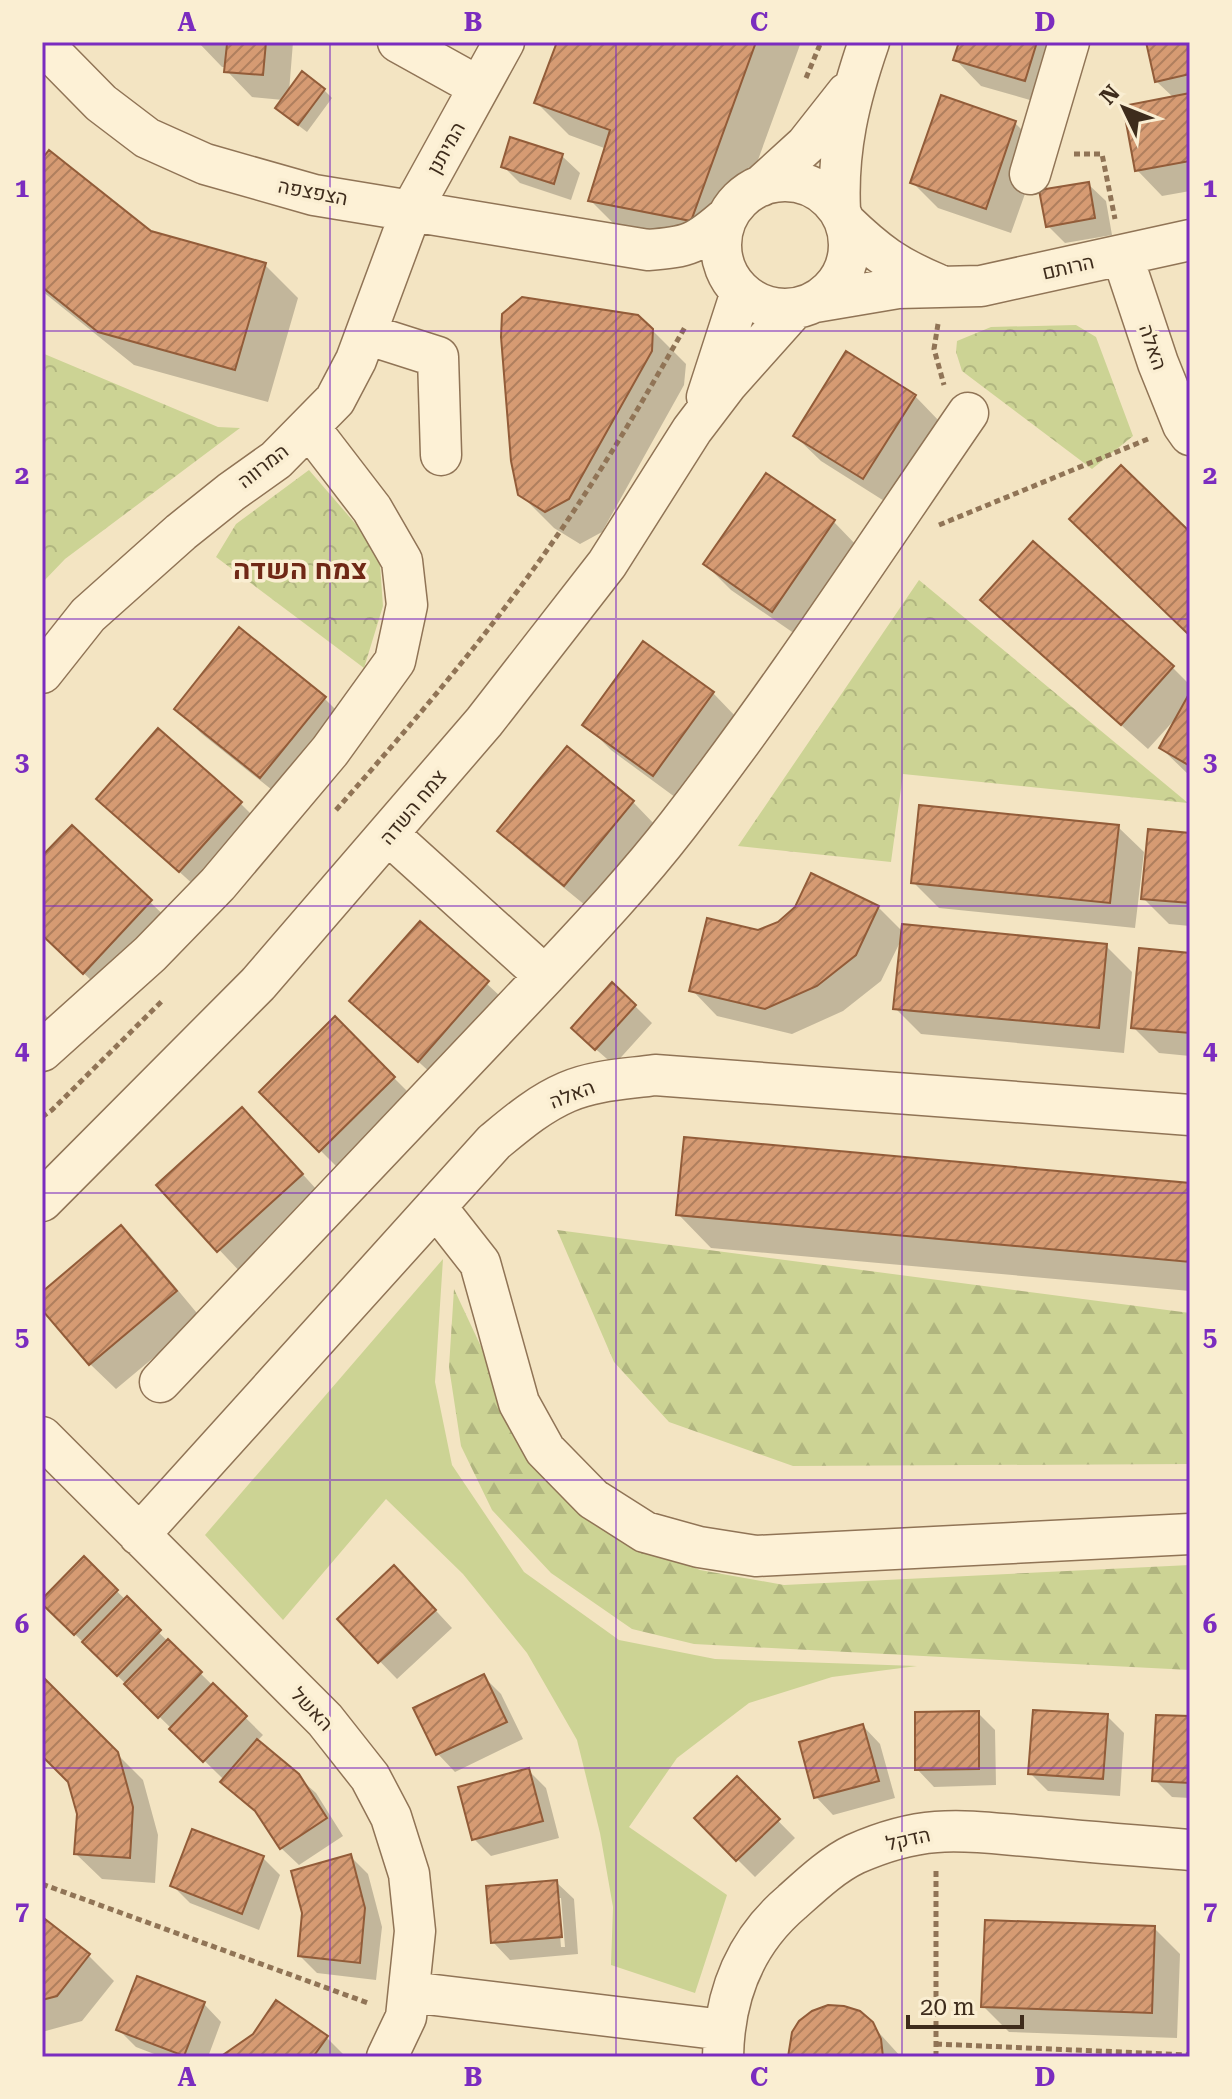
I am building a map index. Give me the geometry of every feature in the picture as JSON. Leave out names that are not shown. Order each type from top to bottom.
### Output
[{"type":"street","points":[[398,42],[479,87]]},
{"type":"street","name":"המיתנן","points":[[412,209],[504,42]]},
{"type":"street","points":[[1033,163],[1069,42]]},
{"type":"street","name":"הצפצפה","points":[[42,43],[101,103],[147,138],[205,164],[314,195],[648,250],[683,248],[704,237],[728,216]]},
{"type":"street","points":[[867,50],[840,154],[842,216],[849,240],[848,259],[836,284],[804,305],[774,308],[756,302],[737,287],[725,267],[721,250],[722,232],[728,216],[736,204],[806,145],[852,85],[867,50]]},
{"type":"street","points":[[761,186],[796,182],[821,192],[842,216]]},
{"type":"street","name":"המרווה","points":[[42,673],[88,615],[181,532],[276,460],[335,400],[356,360],[412,209]]},
{"type":"street","name":"הרותם","points":[[842,216],[902,270],[944,287]]},
{"type":"street","name":"הרותם","points":[[804,305],[898,288],[981,286],[1190,240]]},
{"type":"street","name":"הצפצפה","points":[[626,247],[702,269],[737,287]]},
{"type":"street","name":"האלה","points":[[1122,255],[1158,363],[1186,430]]},
{"type":"street","name":"צמח השדה","points":[[692,430],[708,393],[737,287]]},
{"type":"street","name":"צמח השדה","points":[[42,1201],[258,984],[389,835],[484,722],[607,564],[692,430],[727,384],[804,305]]},
{"type":"street","points":[[366,334],[438,357],[441,455]]},
{"type":"street","points":[[160,1382],[607,910],[676,828],[968,413]]},
{"type":"street","points":[[42,1051],[150,954],[218,884],[330,751],[395,661],[407,605],[402,561],[372,509],[309,427]]},
{"type":"street","points":[[389,835],[545,976]]},
{"type":"street","name":"האלה","points":[[139,1535],[494,1142],[530,1112],[570,1091],[655,1075],[1190,1115]]},
{"type":"street","name":"צמח השדה","points":[[42,1182],[92,1150]]},
{"type":"street","points":[[436,1207],[480,1263],[519,1403],[545,1450],[593,1499],[645,1532],[699,1547],[756,1556],[1190,1534]]},
{"type":"street","name":"האשל","points":[[42,1437],[325,1720],[370,1777],[391,1817],[409,1874],[415,1931],[408,2004],[387,2057]]},
{"type":"street","name":"הדקל","points":[[408,2004],[723,2044],[730,1993],[743,1964],[776,1915],[815,1881],[852,1855],[894,1840],[936,1832],[1190,1850]]},
{"type":"path","points":[[1033,163],[1102,154],[1122,255]]},
{"type":"path","points":[[944,287],[934,349],[943,383],[968,413]]},
{"type":"path","points":[[928,529],[1186,430]]},
{"type":"path","points":[[936,1832],[936,2057]]},
{"type":"path","points":[[42,1884],[408,2004]]},
{"type":"path","points":[[936,2044],[1190,2055]]},
{"type":"green space","points":[[1076,325],[1096,337],[1133,436],[1092,469],[962,371],[956,352],[957,341],[991,327]]},
{"type":"green space","points":[[42,353],[218,427],[240,428],[65,559],[42,583]]},
{"type":"green space","points":[[309,470],[379,551],[383,606],[364,668],[216,557],[236,524]]},
{"type":"green space","points":[[919,580],[1188,803],[903,774],[891,862],[738,846]]},
{"type":"green space","points":[[557,1230],[1190,1313],[1190,1464],[793,1466],[669,1422],[614,1362]]},
{"type":"green space","points":[[443,1259],[435,1382],[452,1465],[524,1572],[619,1640],[715,1659],[917,1666],[832,1677],[749,1703],[677,1758],[629,1827],[727,1895],[695,1993],[611,1965],[613,1907],[600,1833],[577,1740],[527,1653],[463,1574],[386,1499],[283,1620],[205,1535]]},
{"type":"green space","points":[[454,1289],[484,1353],[619,1538],[700,1570],[784,1585],[1190,1565],[1190,1670],[694,1644],[632,1629],[551,1573],[492,1510],[461,1446],[449,1367]]},
{"type":"building","points":[[197,42],[266,42],[263,75],[224,72],[227,44]]},
{"type":"building","points":[[557,42],[756,42],[691,221],[588,201],[610,130],[534,103]]},
{"type":"building","points":[[959,42],[1037,42],[1025,81],[953,60]]},
{"type":"building","points":[[1146,42],[1190,42],[1190,74],[1155,82]]},
{"type":"building","points":[[302,71],[325,89],[298,125],[275,108]]},
{"type":"building","points":[[1190,93],[1190,161],[1135,171],[1123,106]]},
{"type":"building","points":[[941,95],[1016,121],[986,209],[910,183]]},
{"type":"building","points":[[510,137],[563,154],[554,184],[501,167]]},
{"type":"building","points":[[49,150],[151,231],[266,263],[235,370],[98,332],[42,287],[42,159]]},
{"type":"building","points":[[1089,182],[1095,218],[1046,227],[1039,190]]},
{"type":"building","points":[[522,297],[638,315],[653,329],[652,351],[569,499],[545,512],[518,495],[511,461],[501,337],[502,314]]},
{"type":"building","points":[[846,351],[916,395],[863,479],[793,436]]},
{"type":"building","points":[[1121,465],[1190,532],[1190,636],[1069,519]]},
{"type":"building","points":[[766,473],[835,520],[772,612],[703,564]]},
{"type":"building","points":[[1033,541],[1174,666],[1121,725],[980,600]]},
{"type":"building","points":[[239,627],[326,697],[260,778],[174,709]]},
{"type":"building","points":[[643,641],[714,692],[653,776],[582,725]]},
{"type":"building","points":[[1190,692],[1190,766],[1159,748]]},
{"type":"building","points":[[158,728],[242,802],[179,872],[96,799]]},
{"type":"building","points":[[567,746],[634,801],[564,886],[497,831]]},
{"type":"building","points":[[919,805],[1119,825],[1110,903],[911,883]]},
{"type":"building","points":[[72,825],[152,900],[83,974],[42,935],[42,856]]},
{"type":"building","points":[[1148,829],[1190,833],[1190,903],[1141,899]]},
{"type":"building","points":[[811,873],[879,906],[856,955],[817,986],[765,1009],[689,991],[707,918],[758,930],[778,922],[795,907]]},
{"type":"building","points":[[420,921],[489,981],[418,1062],[349,1001]]},
{"type":"building","points":[[902,924],[1107,944],[1099,1028],[893,1009]]},
{"type":"building","points":[[1139,948],[1190,953],[1190,1033],[1131,1028]]},
{"type":"building","points":[[612,982],[636,1005],[595,1050],[571,1028]]},
{"type":"building","points":[[335,1016],[395,1077],[319,1152],[259,1092]]},
{"type":"building","points":[[242,1107],[303,1174],[217,1252],[156,1185]]},
{"type":"building","points":[[684,1137],[1190,1183],[1190,1262],[676,1215]]},
{"type":"building","points":[[121,1225],[177,1291],[89,1365],[42,1310],[42,1292]]},
{"type":"building","points":[[84,1556],[118,1590],[74,1635],[42,1604],[42,1599]]},
{"type":"building","points":[[394,1565],[436,1610],[378,1663],[337,1619]]},
{"type":"building","points":[[127,1596],[161,1630],[117,1676],[82,1642]]},
{"type":"building","points":[[168,1639],[202,1672],[158,1718],[124,1684]]},
{"type":"building","points":[[484,1674],[507,1722],[436,1755],[413,1708]]},
{"type":"building","points":[[42,1676],[118,1752],[133,1807],[130,1858],[74,1854],[77,1814],[68,1782],[42,1756]]},
{"type":"building","points":[[213,1683],[247,1716],[203,1762],[169,1729]]},
{"type":"building","points":[[1033,1710],[1108,1714],[1103,1779],[1028,1774]]},
{"type":"building","points":[[979,1711],[979,1769],[915,1770],[915,1712]]},
{"type":"building","points":[[1156,1715],[1190,1716],[1190,1783],[1152,1781]]},
{"type":"building","points":[[863,1724],[879,1781],[814,1798],[799,1742]]},
{"type":"building","points":[[257,1739],[299,1774],[327,1818],[280,1849],[255,1811],[220,1782]]},
{"type":"building","points":[[529,1768],[543,1821],[472,1840],[458,1787]]},
{"type":"building","points":[[737,1776],[780,1819],[736,1861],[694,1818]]},
{"type":"building","points":[[192,1829],[264,1856],[242,1914],[170,1886]]},
{"type":"building","points":[[351,1854],[365,1908],[360,1963],[298,1956],[302,1913],[291,1871]]},
{"type":"building","points":[[557,1880],[562,1937],[491,1943],[486,1886]]},
{"type":"building","points":[[45,1919],[90,1954],[57,1996],[42,2000],[42,1923]]},
{"type":"building","points":[[985,1920],[1155,1926],[1152,2013],[981,2007]]},
{"type":"building","points":[[137,1976],[205,2002],[184,2056],[116,2030]]},
{"type":"building","points":[[276,2000],[328,2036],[313,2057],[220,2057],[253,2034]]},
{"type":"building","points":[[828,2005],[860,2011],[873,2022],[881,2039],[883,2057],[788,2057],[792,2032],[799,2021],[812,2011]]},
{"type":"district","name":"צמח השדה","points":[[300,569]]}]
